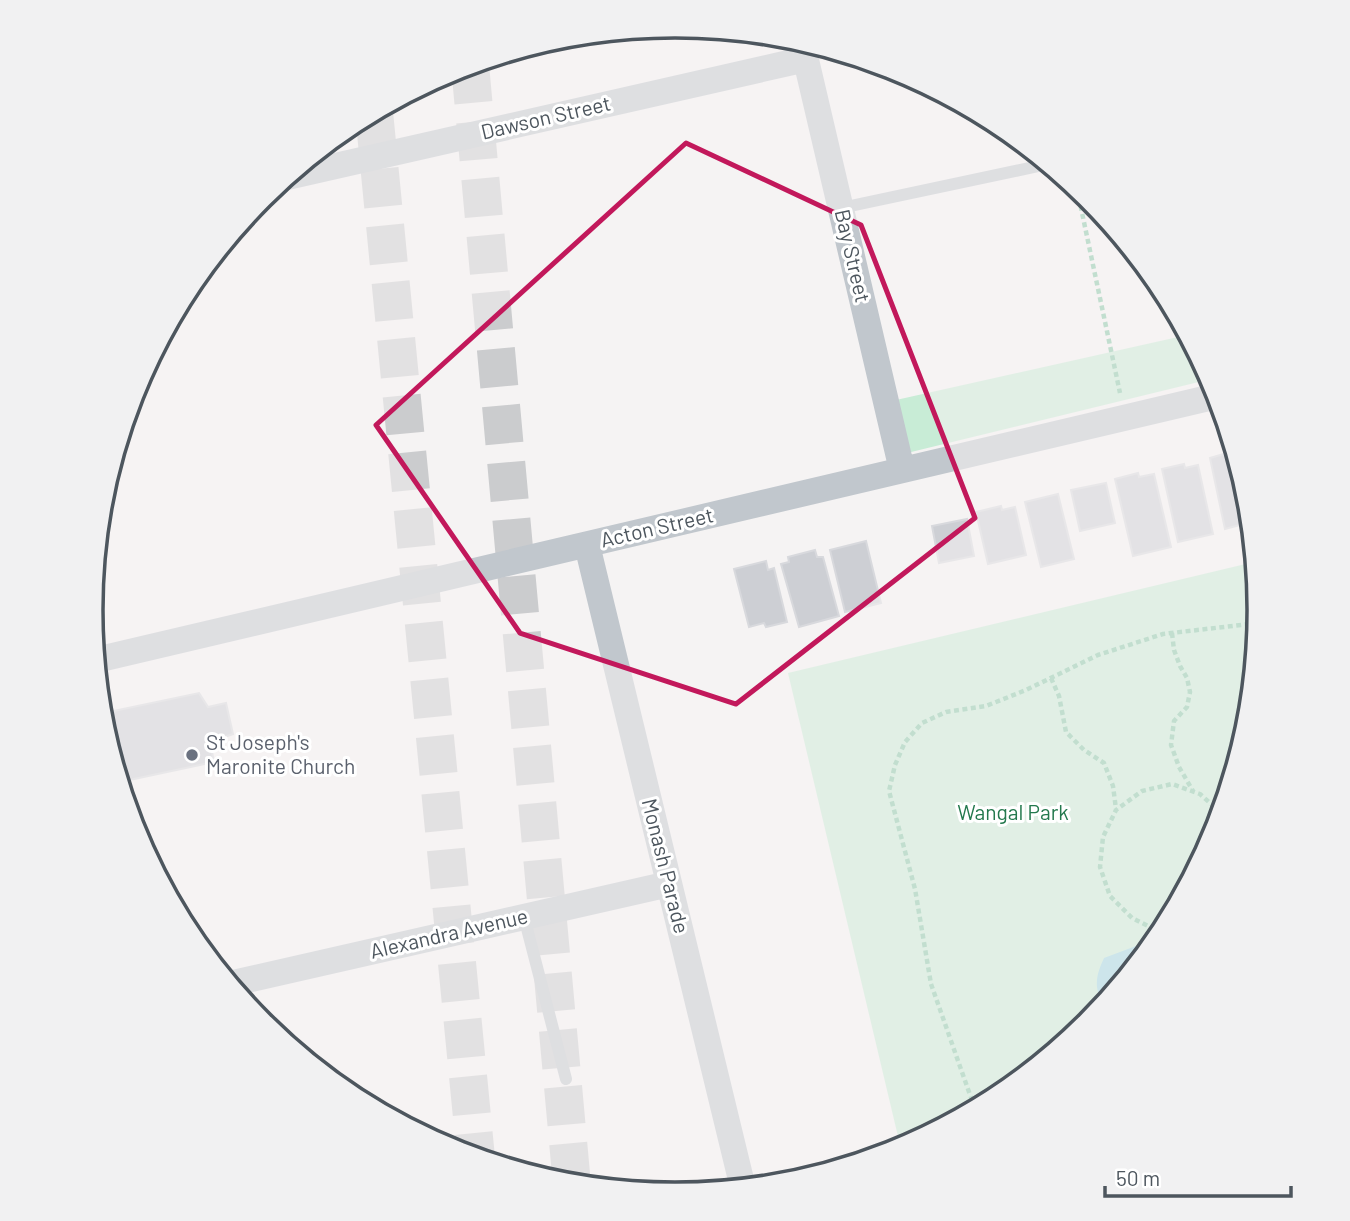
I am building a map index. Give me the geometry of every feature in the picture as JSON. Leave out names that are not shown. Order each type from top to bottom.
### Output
[{"type":"street","name":"Dawson Street","points":[[308,172],[797,52]]},
{"type":"street","name":"Bay Street","points":[[805,53],[902,470]]},
{"type":"street","name":"Acton Street","points":[[105,658],[1206,399]]},
{"type":"street","name":"Monash Parade","points":[[587,545],[741,1179]]},
{"type":"street","name":"Alexandra Avenue","points":[[240,982],[669,884]]},
{"type":"lane","points":[[841,208],[1035,167]]},
{"type":"lane","points":[[524,917],[566,1079]]},
{"type":"path","points":[[1081,208],[1125,417]]},
{"type":"path","points":[[972,1099],[931,984],[915,889],[889,791],[895,765],[905,742],[922,723],[946,712],[986,706],[1098,655],[1163,634],[1247,624]]},
{"type":"path","points":[[1172,633],[1174,650],[1187,678],[1190,692],[1187,708],[1174,721],[1171,745],[1179,767],[1194,792]]},
{"type":"path","points":[[1051,678],[1059,696],[1066,732],[1084,750],[1104,763],[1114,786],[1116,810]]},
{"type":"path","points":[[1151,928],[1132,918],[1110,896],[1100,867],[1102,837],[1116,810],[1142,791],[1172,784],[1200,794],[1212,805]]},
{"type":"highlighted area","points":[[686,143],[861,225],[975,518],[736,704],[520,633],[376,425]]},
{"type":"green space","points":[[1177,337],[1199,382],[907,453],[896,400]]},
{"type":"green space","name":"Wangal Park","points":[[1245,564],[1246,648],[1228,759],[1203,829],[1170,897],[1129,959],[1105,988],[1052,1041],[993,1086],[928,1124],[898,1137],[788,673]]},
{"type":"water","points":[[1137,947],[1099,994],[1097,982],[1104,958]]},
{"type":"building","points":[[1225,454],[1240,525],[1225,529],[1210,458]]},
{"type":"building","points":[[1184,464],[1185,468],[1198,465],[1213,534],[1178,542],[1162,469]]},
{"type":"building","points":[[1138,473],[1139,477],[1154,474],[1171,547],[1133,556],[1115,479]]},
{"type":"building","points":[[1106,483],[1115,523],[1080,531],[1071,490]]},
{"type":"building","points":[[1058,494],[1074,559],[1041,567],[1025,502]]},
{"type":"building","points":[[1001,506],[1002,510],[1015,507],[1026,555],[988,564],[976,512]]},
{"type":"building","points":[[967,519],[974,556],[939,563],[932,526]]},
{"type":"building","points":[[866,541],[881,603],[845,612],[830,550]]},
{"type":"building","points":[[815,550],[817,557],[823,557],[839,616],[799,627],[781,564],[789,562],[788,557]]},
{"type":"building","points":[[766,561],[768,570],[774,568],[787,622],[766,627],[764,623],[749,627],[734,569]]},
{"type":"building","points":[[199,693],[208,707],[226,703],[233,734],[216,740],[212,752],[214,762],[129,780],[112,711]]},
{"type":"tunnel","points":[[471,76],[571,1173]]},
{"type":"tunnel","points":[[375,124],[475,1146]]},
{"type":"place","name":"St Joseph's Maronite Church","points":[[192,755]]}]
